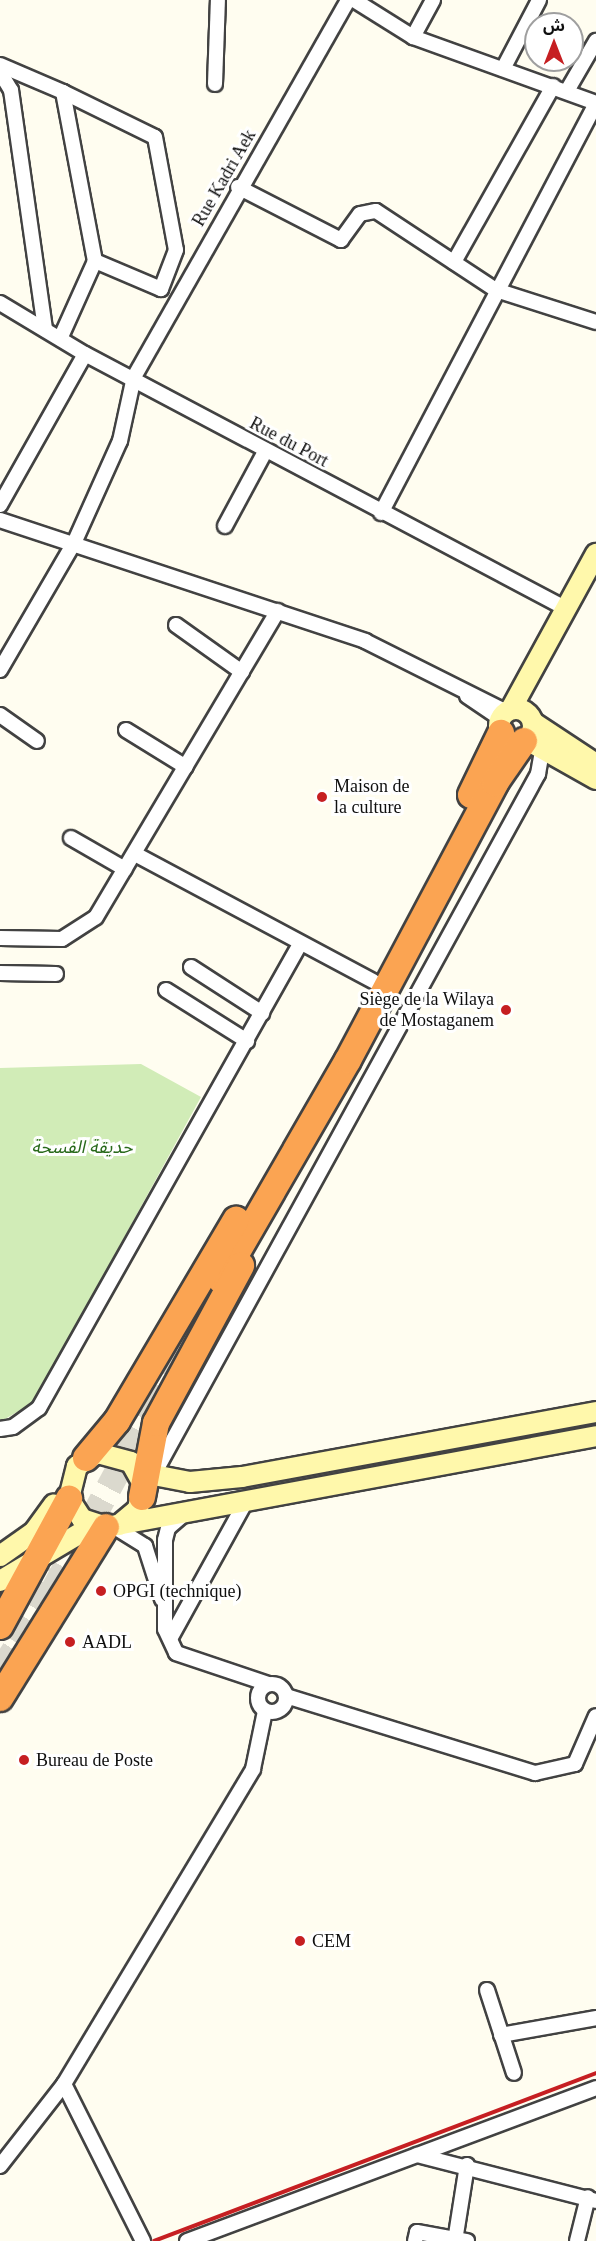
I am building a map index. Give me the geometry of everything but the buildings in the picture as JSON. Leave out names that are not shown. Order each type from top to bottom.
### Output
[{"type":"highway","points":[[218,1278],[374,981],[519,727]]},
{"type":"highway","points":[[0,1626],[38,1561],[75,1478],[117,1421],[290,1144],[495,783],[519,727]]},
{"type":"highway","points":[[145,1480],[156,1423],[240,1269],[290,1144]]},
{"type":"highway","points":[[0,1698],[108,1526]]},
{"type":"main road","points":[[519,727],[533,671],[563,607],[596,554]]},
{"type":"main road","points":[[519,727],[596,764]]},
{"type":"main road","points":[[519,727],[596,779]]},
{"type":"main road","points":[[0,1556],[43,1522],[75,1478],[120,1456],[145,1480],[190,1482],[242,1477],[596,1412]]},
{"type":"main road","points":[[108,1526],[182,1516],[246,1501],[596,1436]]},
{"type":"main road","points":[[75,1478],[108,1526]]},
{"type":"main road","points":[[0,1581],[108,1526],[130,1518],[145,1480]]},
{"type":"street","points":[[215,84],[218,0]]},
{"type":"street","name":"Rue Kadri Aek","points":[[0,670],[75,541],[120,441],[134,376],[238,187],[348,0]]},
{"type":"street","points":[[354,0],[413,37],[596,103],[381,513]]},
{"type":"street","points":[[413,37],[434,0]]},
{"type":"street","points":[[503,69],[539,0]]},
{"type":"street","points":[[567,91],[596,41]]},
{"type":"street","points":[[0,65],[63,92],[155,137],[176,250],[161,289],[95,261]]},
{"type":"street","points":[[0,72],[12,90],[45,330]]},
{"type":"street","points":[[454,262],[553,86]]},
{"type":"street","points":[[60,339],[95,261],[63,92]]},
{"type":"street","points":[[238,187],[341,240],[360,214],[376,211],[496,290],[596,322]]},
{"type":"street","name":"Rue du Port","points":[[0,303],[85,354],[134,376],[381,513],[563,607]]},
{"type":"street","points":[[0,504],[85,354]]},
{"type":"street","points":[[225,526],[266,450]]},
{"type":"street","points":[[0,520],[75,541],[365,641],[519,727],[538,774],[145,1480]]},
{"type":"street","points":[[0,938],[62,939],[79,932],[96,917],[278,611]]},
{"type":"street","points":[[176,625],[242,672]]},
{"type":"street","points":[[0,715],[37,741]]},
{"type":"street","points":[[126,730],[186,767]]},
{"type":"street","points":[[71,838],[125,869]]},
{"type":"street","points":[[135,854],[300,944],[374,981]]},
{"type":"street","points":[[0,1429],[13,1428],[39,1408],[300,944]]},
{"type":"street","points":[[191,967],[262,1012]]},
{"type":"street","points":[[0,973],[56,974]]},
{"type":"street","points":[[166,990],[247,1041]]},
{"type":"street","points":[[171,1637],[246,1501]]},
{"type":"street","points":[[182,1516],[168,1528],[163,1602],[165,1629],[171,1637],[176,1653],[279,1686],[286,1695],[535,1773],[575,1764],[596,1716]]},
{"type":"street","points":[[108,1526],[145,1546],[163,1602]]},
{"type":"street","points":[[0,2166],[64,2084],[253,1768],[265,1711],[257,1697],[268,1684]]},
{"type":"street","points":[[265,1711],[278,1712],[286,1695]]},
{"type":"street","points":[[487,1990],[514,2073]]},
{"type":"street","points":[[501,2035],[596,2018]]},
{"type":"street","points":[[64,2084],[143,2241]]},
{"type":"street","points":[[187,2241],[596,2088]]},
{"type":"street","points":[[417,2155],[467,2165],[592,2199],[577,2241]]},
{"type":"street","points":[[415,2241],[417,2232],[459,2240],[467,2165]]},
{"type":"green space","name":"حديقة الفسحة","points":[[141,1064],[201,1097],[34,1402],[0,1422],[0,1068]]},
{"type":"tunnel","points":[[145,1408],[211,1284]]},
{"type":"tunnel","points":[[53,1591],[158,1397]]},
{"type":"tunnel","points":[[12,1640],[56,1572]]},
{"type":"tunnel","points":[[0,1672],[28,1630]]},
{"type":"railway","points":[[154,2241],[596,2073]]},
{"type":"place","name":"Maison de la culture","points":[[322,797]]},
{"type":"place","name":"Siège de la Wilaya de Mostaganem","points":[[506,1010]]},
{"type":"place","name":"OPGI (technique)","points":[[101,1591]]},
{"type":"place","name":"AADL","points":[[70,1642]]},
{"type":"place","name":"Bureau de Poste","points":[[24,1760]]},
{"type":"place","name":"CEM","points":[[300,1941]]}]
